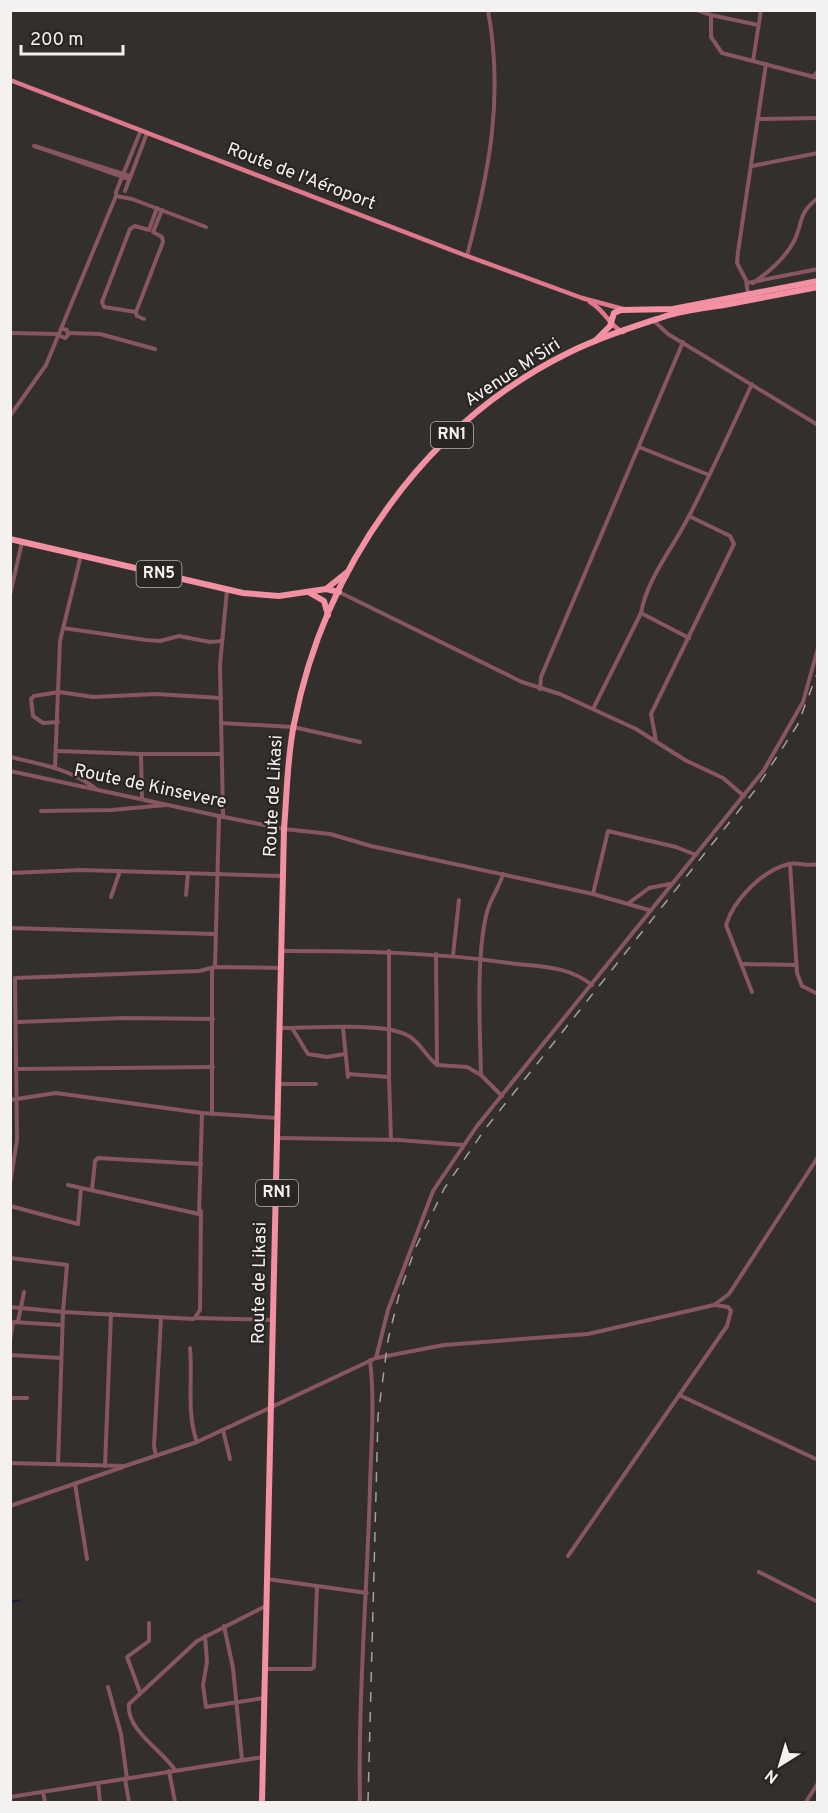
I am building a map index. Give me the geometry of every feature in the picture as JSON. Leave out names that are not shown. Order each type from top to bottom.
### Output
[{"type":"highway","points":[[626,309],[673,309],[818,281]]},
{"type":"highway","name":"Avenue M'Siri","points":[[339,592],[350,568],[390,504],[419,468],[455,431],[517,383],[567,354],[674,314],[818,287]]},
{"type":"highway","name":"RN1","points":[[592,344],[607,330],[616,312],[626,309]]},
{"type":"highway","points":[[641,310],[650,316],[644,324]]},
{"type":"highway","name":"RN5","points":[[10,539],[227,589],[267,596],[326,590],[339,592]]},
{"type":"highway","points":[[326,590],[350,568]]},
{"type":"highway","name":"Route de Likasi","points":[[262,1803],[285,829],[293,727],[312,658],[339,592]]},
{"type":"highway","points":[[309,593],[324,601],[328,615]]},
{"type":"main road","name":"Route de l'Aéroport","points":[[10,80],[148,131],[467,256],[582,298],[626,309]]},
{"type":"main road","name":"Route de l'Aéroport","points":[[582,298],[601,309],[610,322],[618,330],[624,332]]},
{"type":"street","points":[[467,256],[486,184],[494,130],[496,79],[488,10]]},
{"type":"street","points":[[696,10],[758,26]]},
{"type":"street","points":[[753,60],[761,10]]},
{"type":"street","points":[[711,15],[711,37],[723,54],[815,78],[818,71]]},
{"type":"street","points":[[748,293],[747,284],[737,263],[766,64]]},
{"type":"street","points":[[759,118],[818,118]]},
{"type":"street","points":[[10,416],[46,365],[63,329],[142,129]]},
{"type":"street","points":[[123,198],[148,131]]},
{"type":"street","points":[[93,165],[34,146],[130,178]]},
{"type":"street","points":[[752,166],[818,153]]},
{"type":"street","points":[[119,189],[125,191],[132,199]]},
{"type":"street","points":[[116,196],[132,199],[206,227]]},
{"type":"street","points":[[753,282],[773,267],[791,247],[802,214],[818,198]]},
{"type":"street","points":[[151,231],[159,209]]},
{"type":"street","points":[[135,226],[162,237],[163,242],[136,312],[104,307],[102,302],[130,229],[135,226]]},
{"type":"street","points":[[747,284],[818,269]]},
{"type":"street","points":[[136,312],[137,316],[144,319]]},
{"type":"street","points":[[654,321],[668,334],[818,424]]},
{"type":"street","points":[[63,329],[68,333],[100,334],[155,349]]},
{"type":"street","points":[[10,333],[59,335],[65,338],[68,333]]},
{"type":"street","points":[[540,690],[541,678],[683,342]]},
{"type":"street","points":[[593,709],[641,613],[648,590],[689,516],[752,384]]},
{"type":"street","points":[[639,447],[709,475]]},
{"type":"street","points":[[657,742],[651,714],[728,561],[734,541],[689,516]]},
{"type":"street","points":[[10,595],[22,542]]},
{"type":"street","points":[[55,767],[59,658],[63,628],[81,555]]},
{"type":"street","points":[[212,1114],[213,968],[216,874],[221,816],[222,641],[227,589]]},
{"type":"street","points":[[339,592],[540,690],[560,694],[593,709],[657,742],[698,767],[723,778],[744,796]]},
{"type":"street","points":[[641,613],[689,638]]},
{"type":"street","points":[[63,628],[154,641],[179,636],[210,642],[222,641]]},
{"type":"street","points":[[376,1358],[388,1310],[416,1231],[434,1191],[463,1145],[592,985],[649,910],[744,796],[790,729],[803,702],[818,648]]},
{"type":"street","points":[[58,722],[37,721],[33,716],[31,699],[40,694],[59,692],[93,697],[156,694],[221,698]]},
{"type":"street","points":[[221,723],[293,727],[360,742]]},
{"type":"street","points":[[57,751],[221,754]]},
{"type":"street","points":[[141,754],[142,799]]},
{"type":"street","points":[[10,757],[55,767],[81,777],[98,791]]},
{"type":"street","name":"Route de Kinsevere","points":[[10,771],[285,829],[330,834],[371,846],[593,894],[649,910]]},
{"type":"street","points":[[41,811],[128,809],[169,805]]},
{"type":"street","points":[[593,894],[608,831],[676,847],[696,855]]},
{"type":"street","points":[[790,864],[796,965],[802,986],[818,994]]},
{"type":"street","points":[[752,992],[726,925],[729,916],[765,874],[790,864],[818,864]]},
{"type":"street","points":[[10,873],[53,870],[285,876]]},
{"type":"street","points":[[111,897],[120,871]]},
{"type":"street","points":[[186,895],[188,873]]},
{"type":"street","points":[[481,1075],[483,933],[489,902],[497,893],[503,874]]},
{"type":"street","points":[[628,903],[649,888],[670,884]]},
{"type":"street","points":[[453,955],[459,900]]},
{"type":"street","points":[[10,928],[215,934]]},
{"type":"street","points":[[283,951],[389,951],[482,958],[559,969],[577,974],[592,985]]},
{"type":"street","points":[[389,951],[390,1140]]},
{"type":"street","points":[[436,954],[437,1065]]},
{"type":"street","points":[[743,964],[796,965]]},
{"type":"street","points":[[10,1185],[17,1146],[13,1100],[17,1069],[18,1022],[15,978],[199,971],[213,968],[283,968]]},
{"type":"street","points":[[18,1022],[125,1018],[213,1019]]},
{"type":"street","points":[[281,1028],[389,1030],[414,1040],[437,1065],[463,1066],[481,1075],[502,1096]]},
{"type":"street","points":[[291,1028],[308,1054],[327,1057],[345,1054]]},
{"type":"street","points":[[343,1028],[348,1076],[388,1077]]},
{"type":"street","points":[[17,1069],[213,1067]]},
{"type":"street","points":[[280,1084],[316,1084]]},
{"type":"street","points":[[13,1100],[56,1093],[202,1113],[279,1119]]},
{"type":"street","points":[[196,1318],[201,1310],[202,1113]]},
{"type":"street","points":[[278,1138],[390,1140],[463,1145]]},
{"type":"street","points":[[714,1305],[729,1294],[818,1157]]},
{"type":"street","points":[[92,1190],[95,1161],[98,1158],[201,1164]]},
{"type":"street","points":[[68,1185],[192,1214],[201,1211]]},
{"type":"street","points":[[10,1206],[78,1224],[81,1188]]},
{"type":"street","points":[[10,1258],[67,1265],[62,1325],[58,1464]]},
{"type":"street","points":[[18,1322],[24,1292]]},
{"type":"street","points":[[10,1506],[197,1442],[376,1358],[444,1345],[588,1335],[714,1305],[728,1307],[731,1311],[730,1320],[568,1556]]},
{"type":"street","points":[[10,1307],[160,1318],[274,1320]]},
{"type":"street","points":[[105,1466],[111,1314]]},
{"type":"street","points":[[156,1456],[154,1446],[160,1318]]},
{"type":"street","points":[[10,1341],[12,1323],[62,1325]]},
{"type":"street","points":[[190,1348],[192,1385],[189,1420],[197,1442]]},
{"type":"street","points":[[10,1355],[61,1358]]},
{"type":"street","points":[[360,1803],[361,1670],[367,1593],[372,1416],[370,1360]]},
{"type":"street","points":[[679,1395],[818,1460]]},
{"type":"street","points":[[10,1398],[27,1398]]},
{"type":"street","points":[[223,1430],[230,1459]]},
{"type":"street","points":[[10,1463],[125,1466]]},
{"type":"street","points":[[75,1484],[87,1559]]},
{"type":"street","points":[[759,1572],[818,1602]]},
{"type":"street","points":[[267,1579],[367,1593]]},
{"type":"street","points":[[265,1669],[310,1669],[314,1667],[317,1586]]},
{"type":"street","points":[[175,1803],[172,1771],[130,1715],[129,1704],[205,1636],[266,1606]]},
{"type":"street","points":[[140,1692],[127,1657],[149,1641],[149,1623]]},
{"type":"street","points":[[224,1626],[233,1668],[242,1760]]},
{"type":"street","points":[[205,1636],[207,1662],[203,1685],[205,1706],[208,1708],[264,1698]]},
{"type":"street","points":[[108,1687],[121,1734],[129,1803]]},
{"type":"street","points":[[11,1800],[43,1792],[263,1758]]},
{"type":"street","points":[[98,1783],[100,1803]]},
{"type":"street","points":[[806,1803],[818,1783]]},
{"type":"street","points":[[43,1792],[45,1803]]},
{"type":"waterway","points":[[10,1602],[20,1600]]},
{"type":"railway","points":[[368,1802],[378,1416],[388,1340],[399,1295],[415,1249],[444,1189],[485,1129],[756,789],[798,724],[818,671]]}]
